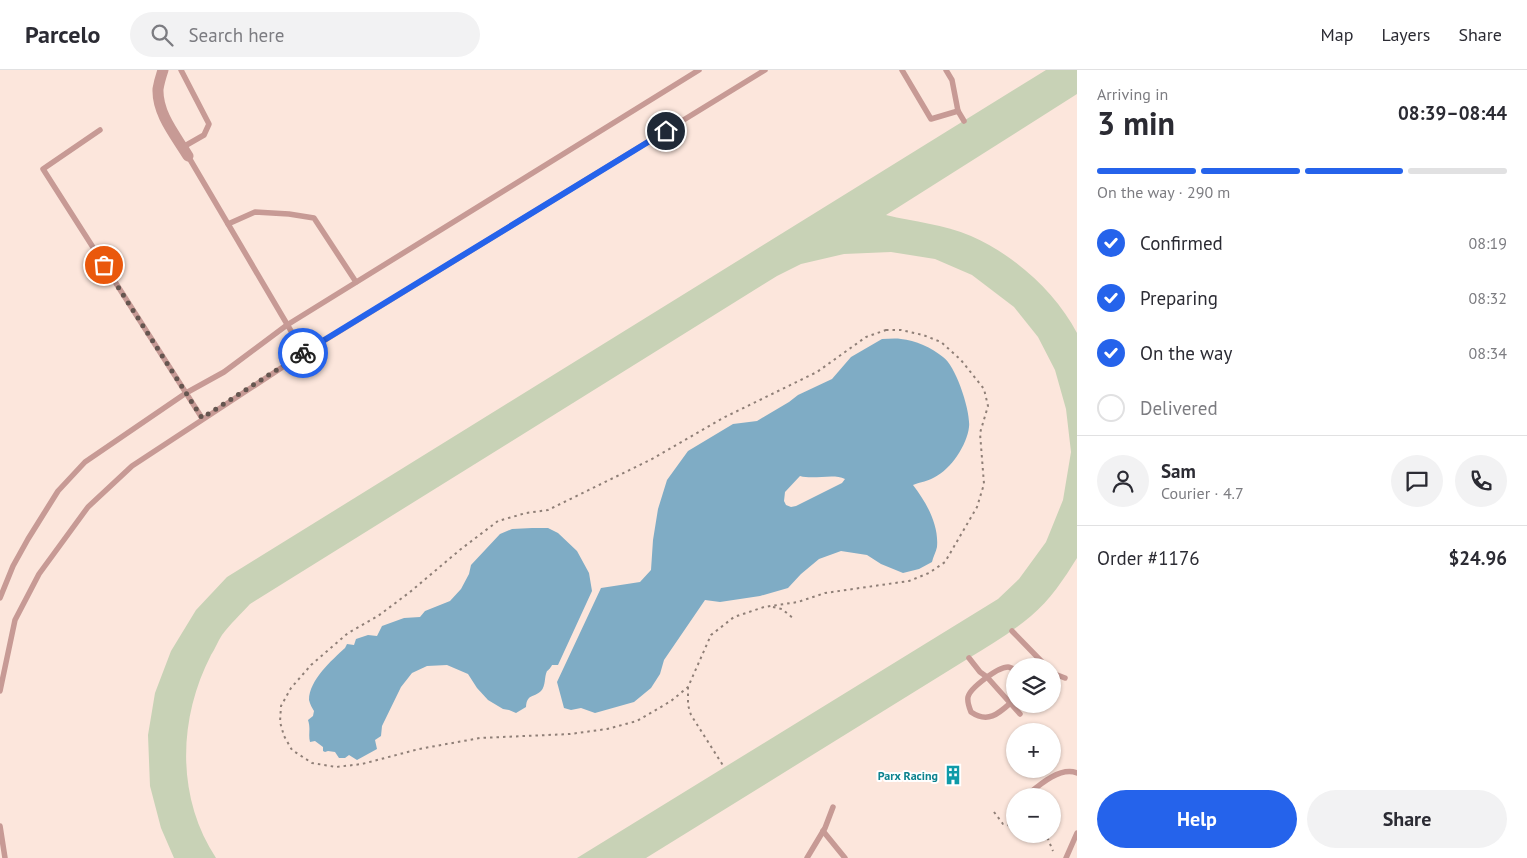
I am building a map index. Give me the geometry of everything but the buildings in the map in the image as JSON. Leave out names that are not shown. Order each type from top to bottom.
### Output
[{"type":"street","points":[[163,70],[158,87],[160,105],[164,116],[186,151]]},
{"type":"lane","points":[[181,70],[209,124],[204,135],[186,151],[304,353]]},
{"type":"lane","points":[[0,598],[13,566],[58,491],[85,462],[186,393],[224,372],[287,325],[699,70]]},
{"type":"lane","points":[[0,691],[15,620],[39,574],[88,507],[132,466],[202,418],[304,353],[765,70]]},
{"type":"lane","points":[[902,70],[931,119],[958,110]]},
{"type":"lane","points":[[946,70],[952,80],[958,110],[964,120]]},
{"type":"lane","points":[[100,130],[42,169],[202,418]]},
{"type":"lane","points":[[228,224],[255,212],[314,218],[356,282]]},
{"type":"lane","points":[[1012,631],[1038,658]]},
{"type":"lane","points":[[970,658],[980,672],[1006,695]]},
{"type":"lane","points":[[1006,668],[1000,669],[973,688],[968,695],[971,712],[984,718],[992,716],[1006,706]]},
{"type":"lane","points":[[1061,676],[1065,678]]},
{"type":"lane","points":[[1036,788],[1050,777],[1072,772],[1077,773]]},
{"type":"lane","points":[[807,858],[823,831],[833,807]]},
{"type":"lane","points":[[0,826],[5,858]]},
{"type":"lane","points":[[823,831],[845,858]]},
{"type":"lane","points":[[1066,858],[1077,833]]},
{"type":"path","points":[[688,687],[672,701],[637,721],[607,729],[546,736],[480,738],[419,749],[362,764],[336,767],[312,763],[292,750],[284,736],[280,722],[281,706],[291,688],[311,665],[348,633],[378,616],[410,592],[460,549],[498,522],[526,513],[548,510],[652,459],[723,418],[817,372],[866,337],[886,330],[901,330],[923,335],[941,342],[970,370],[984,389],[988,406],[980,433],[984,484],[977,506],[944,562],[929,573],[908,581],[825,593],[798,602],[771,606],[734,617],[711,635],[688,687],[688,705],[691,716],[724,767]]},
{"type":"path","points":[[771,606],[782,609],[794,619]]},
{"type":"path","points":[[994,812],[1003,824],[1006,825]]},
{"type":"path","points":[[1050,843],[1053,850]]},
{"type":"green space","points":[[1046,70],[1077,70],[1077,94],[886,215],[961,232],[1003,253],[1045,289],[1068,318],[1077,333],[1077,558],[1056,589],[1038,610],[993,643],[646,858],[577,858],[998,599],[1019,579],[1046,542],[1063,500],[1071,452],[1066,409],[1055,370],[1038,337],[1014,307],[972,275],[935,259],[891,252],[844,254],[801,264],[777,276],[250,604],[222,635],[211,655],[192,705],[188,731],[186,758],[188,784],[194,810],[203,834],[216,858],[174,858],[161,828],[150,786],[148,735],[155,693],[171,651],[196,610],[227,577]]},
{"type":"water","points":[[882,339],[912,341],[943,357],[953,370],[962,390],[968,411],[969,427],[962,449],[941,473],[930,480],[913,485],[927,506],[936,530],[937,547],[932,562],[919,569],[903,573],[881,564],[867,555],[841,551],[819,559],[788,588],[760,596],[720,602],[705,600],[664,660],[660,674],[651,688],[634,702],[595,713],[581,708],[571,710],[564,708],[557,682],[601,588],[640,582],[651,570],[658,509],[667,480],[688,451],[733,424],[757,421],[798,395],[832,379],[851,357]],"holes":[[[800,476],[840,477],[845,479],[842,483],[796,506],[786,505],[784,501],[785,492]]]},
{"type":"water","points":[[548,528],[558,533],[577,551],[589,573],[592,591],[558,665],[552,665],[547,671],[543,689],[529,698],[526,707],[516,713],[503,709],[488,700],[468,674],[447,665],[427,666],[412,673],[401,687],[382,726],[381,736],[375,740],[377,749],[357,760],[349,755],[345,758],[339,758],[335,752],[325,752],[323,747],[315,741],[310,742],[308,720],[313,716],[314,711],[309,700],[313,685],[322,671],[347,644],[354,645],[356,639],[368,635],[377,636],[382,626],[404,618],[420,617],[425,611],[450,601],[461,589],[469,574],[471,565],[500,534],[512,529]]},
{"type":"way so far","points":[[104,265],[202,418],[303,353]]},
{"type":"place","name":"Parx Racing","points":[[953,775]]},
{"type":"route","points":[[303,353],[666,131]]}]
